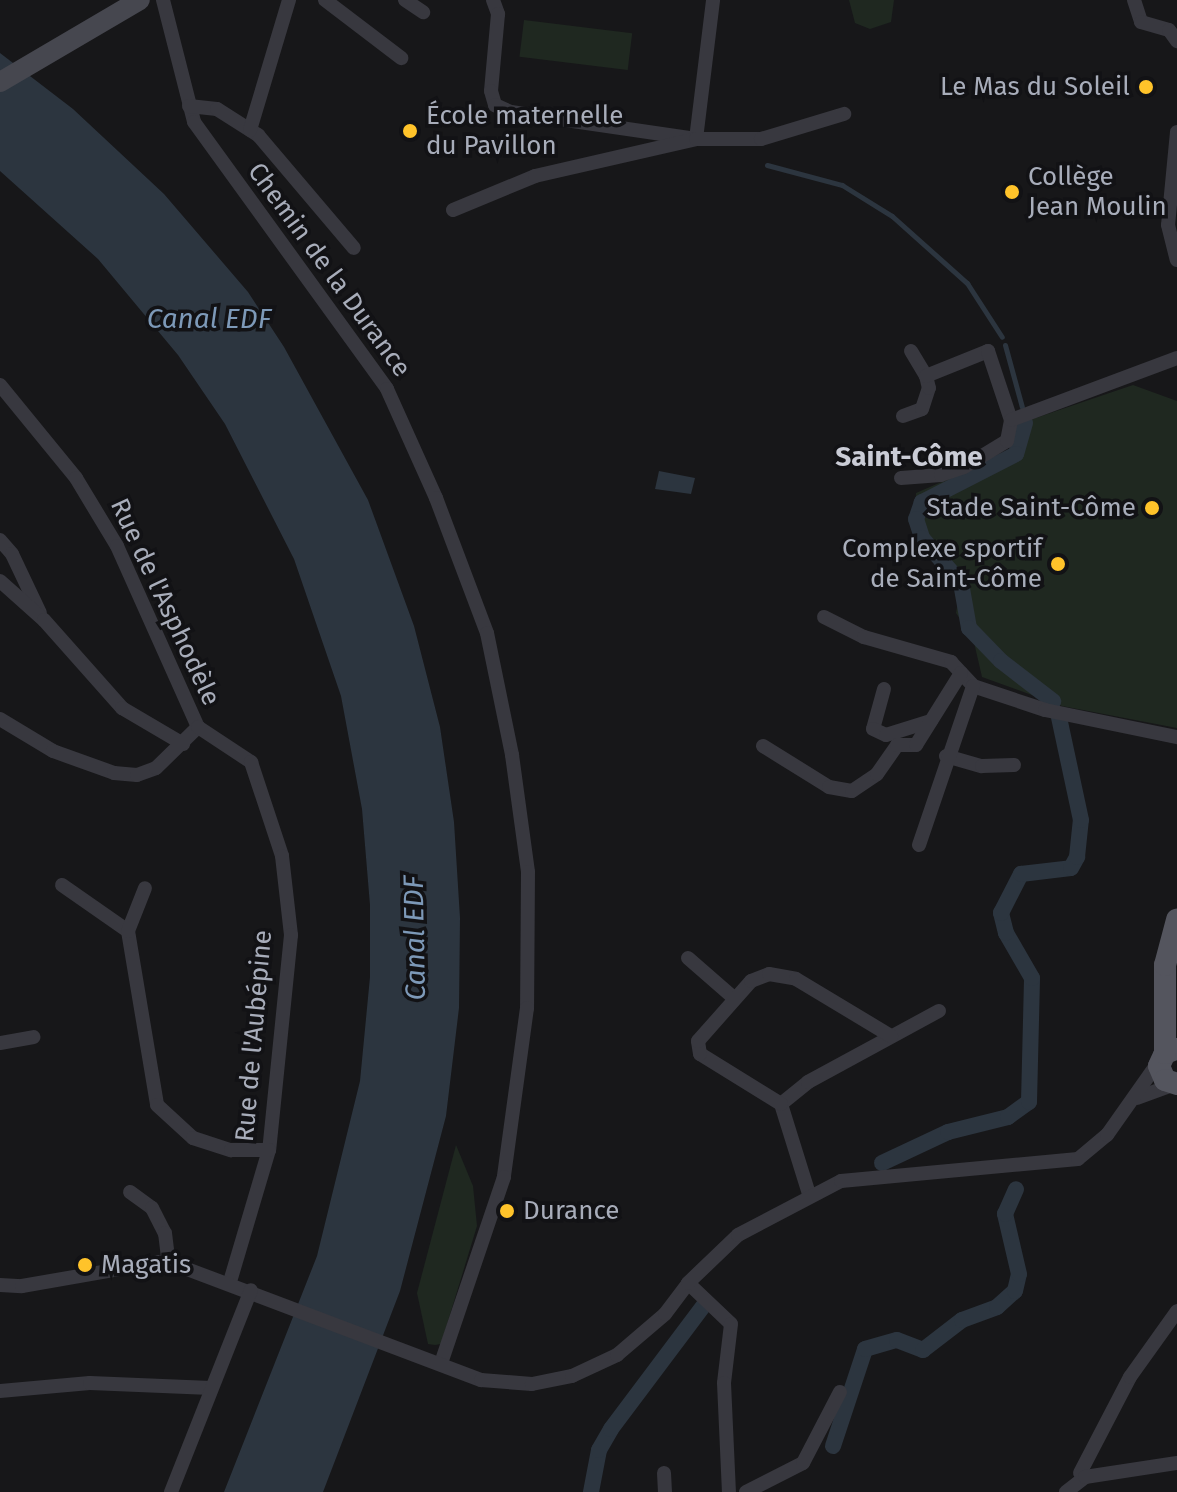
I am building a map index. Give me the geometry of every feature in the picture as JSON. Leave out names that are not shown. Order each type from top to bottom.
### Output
[{"type":"main road","points":[[1176,926],[1177,1005]]},
{"type":"main road","points":[[1176,926],[1165,965],[1167,1054],[1162,1076],[1176,1084]]},
{"type":"street","points":[[0,82],[140,0]]},
{"type":"street","name":"Chemin de la Durance","points":[[163,0],[194,122],[387,389],[436,498],[487,633],[512,755],[528,872],[527,1008],[504,1177],[441,1363]]},
{"type":"street","points":[[250,130],[289,0]]},
{"type":"street","points":[[325,0],[401,58]]},
{"type":"street","points":[[405,0],[423,12]]},
{"type":"street","points":[[493,0],[498,14],[491,91],[495,105],[511,112],[696,139],[761,139],[844,114]]},
{"type":"street","points":[[696,139],[713,0]]},
{"type":"street","points":[[1134,0],[1141,22],[1169,30],[1177,41]]},
{"type":"street","points":[[189,106],[217,109],[250,130],[354,248]]},
{"type":"street","points":[[1177,132],[1168,225],[1177,260]]},
{"type":"street","points":[[453,210],[535,176],[696,139]]},
{"type":"street","points":[[903,416],[922,409],[929,388],[926,376],[911,351]]},
{"type":"street","points":[[901,478],[941,475],[964,467],[1007,441],[1011,420],[988,351],[926,376]]},
{"type":"street","points":[[1011,420],[1177,358]]},
{"type":"street","name":"Rue de l'Asphodèle","points":[[0,385],[76,478],[117,546],[198,727]]},
{"type":"street","points":[[0,540],[12,554],[44,620]]},
{"type":"street","points":[[0,581],[44,620],[122,708],[183,744]]},
{"type":"street","points":[[824,617],[864,637],[951,662],[973,686],[1045,710],[1160,730],[1177,737]]},
{"type":"street","points":[[763,746],[829,787],[852,791],[877,774],[897,745],[916,745],[961,673]]},
{"type":"street","points":[[919,845],[946,756],[973,686]]},
{"type":"street","points":[[884,689],[873,729],[886,735],[931,720]]},
{"type":"street","points":[[0,719],[53,751],[114,773],[137,775],[156,768],[198,727]]},
{"type":"street","name":"Rue de l'Aubépine","points":[[198,727],[251,762],[282,856],[292,953],[269,1150],[230,1282]]},
{"type":"street","points":[[946,756],[982,766],[1014,765]]},
{"type":"street","points":[[62,885],[128,931]]},
{"type":"street","points":[[145,888],[128,931],[157,1105],[193,1138],[231,1150],[269,1150]]},
{"type":"street","points":[[688,958],[735,999]]},
{"type":"street","points":[[809,1194],[781,1104],[700,1054],[698,1041],[751,981],[769,974],[796,979],[891,1036]]},
{"type":"street","points":[[781,1104],[808,1082],[939,1011]]},
{"type":"street","points":[[0,1043],[33,1037]]},
{"type":"street","points":[[0,1285],[169,1264],[230,1282],[481,1380],[532,1384],[572,1376],[617,1355],[665,1314],[688,1283],[738,1235],[809,1194],[841,1181],[1078,1159],[1091,1152],[1137,1098],[1167,1054]]},
{"type":"street","points":[[1137,1098],[1176,1084]]},
{"type":"street","points":[[130,1192],[152,1208],[165,1233],[169,1264]]},
{"type":"street","points":[[688,1283],[731,1324],[724,1383],[729,1492]]},
{"type":"street","points":[[171,1492],[251,1290]]},
{"type":"street","points":[[1080,1473],[1130,1377],[1177,1311]]},
{"type":"street","points":[[0,1391],[90,1383],[211,1388]]},
{"type":"street","points":[[746,1492],[803,1463],[813,1452],[840,1392]]},
{"type":"street","points":[[1066,1492],[1085,1477],[1177,1463]]},
{"type":"street","points":[[664,1473],[665,1492]]},
{"type":"shaded area","points":[[849,0],[894,0],[891,22],[870,29],[855,23]]},
{"type":"shaded area","points":[[524,20],[632,33],[628,70],[519,57]]},
{"type":"shaded area","name":"Complexe sportif de Saint-Côme","points":[[1133,385],[1177,401],[1177,728],[1062,706],[982,677],[973,638],[956,613],[959,595],[918,526],[915,508],[916,493],[1006,454],[1019,440],[1021,423]]},
{"type":"shaded area","points":[[456,1145],[473,1186],[477,1226],[441,1344],[435,1345],[428,1344],[417,1293]]},
{"type":"water","name":"Canal EDF","points":[[0,53],[73,109],[164,194],[248,292],[284,347],[368,500],[414,626],[440,727],[454,822],[460,918],[459,1008],[446,1116],[400,1291],[323,1492],[224,1492],[317,1256],[360,1081],[370,977],[370,905],[362,809],[341,696],[294,559],[225,424],[178,355],[98,259],[0,171]]},
{"type":"water","points":[[659,471],[695,478],[691,494],[655,489]]},
{"type":"waterway","points":[[767,165],[842,185],[892,216],[967,283],[1002,337]]},
{"type":"waterway","points":[[1005,345],[1022,407]]},
{"type":"waterway","points":[[1025,423],[1016,454],[922,502],[916,519],[922,538],[961,583],[969,628],[1001,661],[1053,701]]},
{"type":"waterway","points":[[882,1163],[948,1132],[1008,1117],[1029,1102],[1032,978],[1006,933],[1001,913],[1021,874],[1071,868],[1077,857],[1081,820],[1059,717]]},
{"type":"waterway","points":[[833,1446],[865,1349],[897,1340],[923,1350],[962,1320],[997,1307],[1015,1291],[1019,1274],[1005,1214],[1016,1189]]},
{"type":"waterway","points":[[591,1492],[599,1450],[611,1429],[704,1305]]},
{"type":"place","name":"Le Mas du Soleil","points":[[1146,87]]},
{"type":"place","name":"École maternelle du Pavillon","points":[[410,131]]},
{"type":"place","name":"Collège Jean Moulin","points":[[1012,192]]},
{"type":"place","name":"Stade Saint-Côme","points":[[1152,508]]},
{"type":"place","name":"Complexe sportif de Saint-Côme","points":[[1058,564]]},
{"type":"place","name":"Durance","points":[[507,1211]]},
{"type":"place","name":"Magatis","points":[[85,1265]]},
{"type":"district","name":"Saint-Côme","points":[[909,457]]}]
